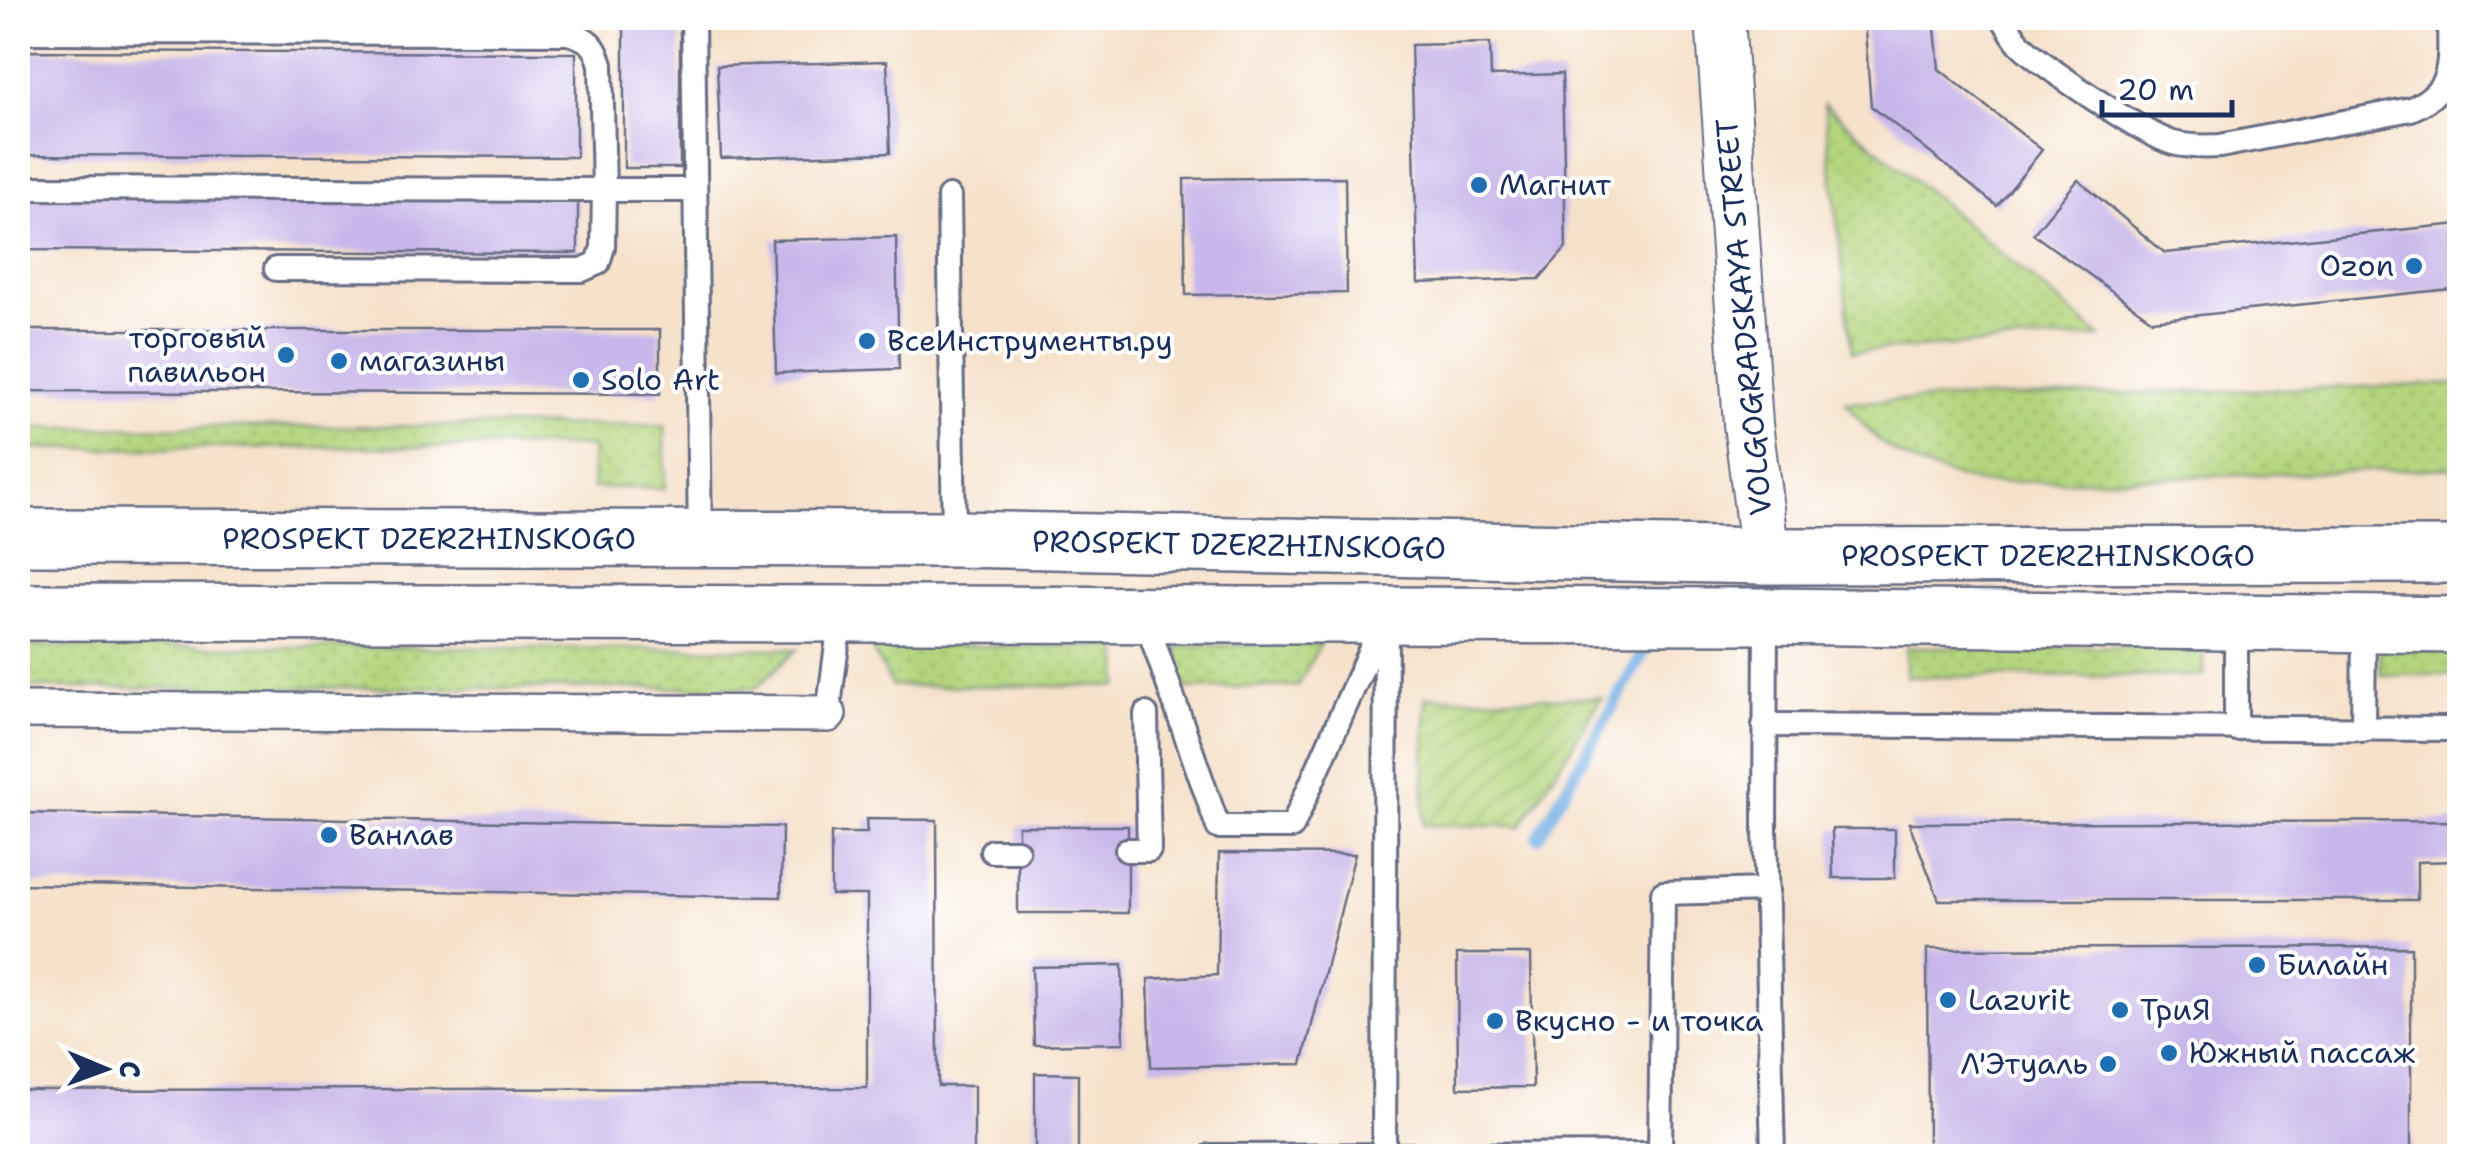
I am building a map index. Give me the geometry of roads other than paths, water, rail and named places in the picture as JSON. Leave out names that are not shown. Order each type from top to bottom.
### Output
[{"type":"street","name":"VOLGOGRADSKAYA STREET","points":[[1720,18],[1748,424],[1765,556],[1766,616]]},
{"type":"street","name":"PROSPEKT DZERZHINSKOGO","points":[[18,537],[954,539],[1765,556],[2460,555]]},
{"type":"street","name":"PROSPEKT DZERZHINSKOGO","points":[[18,612],[1766,616],[2460,625]]},
{"type":"street","points":[[18,710],[828,714]]},
{"type":"lane","points":[[693,18],[700,540]]},
{"type":"lane","points":[[2002,18],[2036,58],[2146,130],[2169,142],[2194,147],[2220,146],[2410,109],[2430,100],[2444,84],[2449,18]]},
{"type":"lane","points":[[18,32],[568,33],[584,37],[596,49],[602,65],[604,190],[603,247],[598,263],[582,270],[276,269]]},
{"type":"lane","points":[[18,188],[695,190]]},
{"type":"lane","points":[[950,197],[954,539]]},
{"type":"lane","points":[[828,714],[841,614]]},
{"type":"lane","points":[[1144,615],[1218,826],[1255,827],[1292,827],[1386,616]]},
{"type":"lane","points":[[1384,1154],[1386,616]]},
{"type":"lane","points":[[1766,616],[1764,726],[1773,1156]]},
{"type":"lane","points":[[2236,622],[2236,730]]},
{"type":"lane","points":[[2362,730],[2364,624]]},
{"type":"lane","points":[[1128,850],[1149,850],[1146,714]]},
{"type":"lane","points":[[1764,726],[2448,728]]},
{"type":"lane","points":[[992,851],[1018,850]]},
{"type":"lane","points":[[1210,1156],[1660,1155],[1663,892],[1767,890]]},
{"type":"waterway","points":[[1538,837],[1651,640]]},
{"type":"place","name":"Магнит","points":[[1479,185]]},
{"type":"place","name":"Ozon","points":[[2414,266]]},
{"type":"place","name":"ВсеИнструменты.ру","points":[[867,341]]},
{"type":"place","name":"торговый павильон","points":[[286,355]]},
{"type":"place","name":"магазины","points":[[339,361]]},
{"type":"place","name":"Solo Art","points":[[581,380]]},
{"type":"place","name":"Ванлав","points":[[329,835]]},
{"type":"place","name":"Билайн","points":[[2257,965]]},
{"type":"place","name":"Lazurit","points":[[1948,1000]]},
{"type":"place","name":"ТриЯ","points":[[2120,1010]]},
{"type":"place","name":"Вкусно - и точка","points":[[1495,1021]]},
{"type":"place","name":"Южный пассаж","points":[[2169,1053]]},
{"type":"place","name":"Л'Этуаль","points":[[2108,1064]]}]
